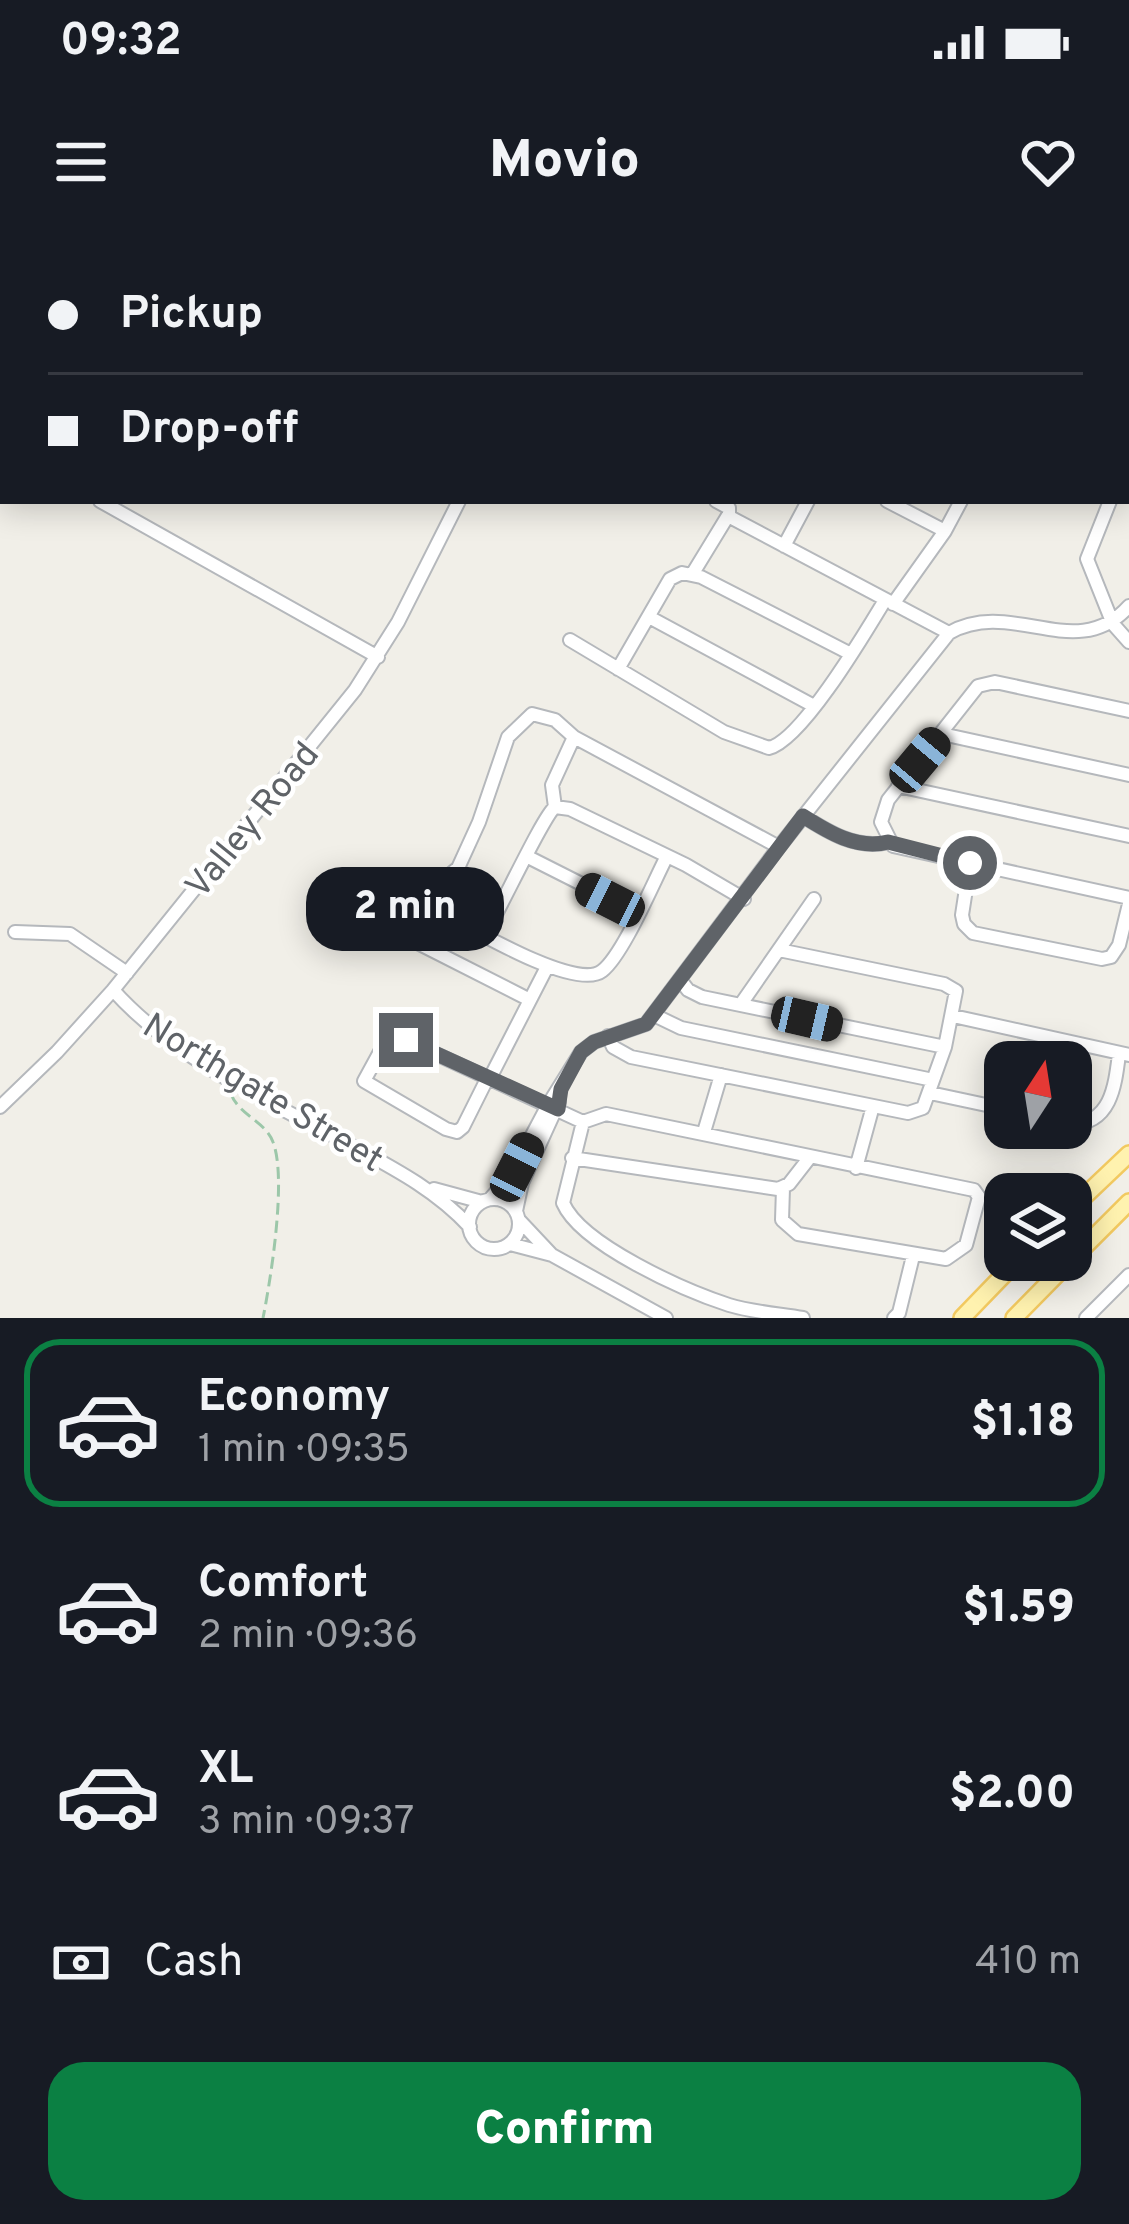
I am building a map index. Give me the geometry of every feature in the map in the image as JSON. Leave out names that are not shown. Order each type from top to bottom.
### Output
[{"type":"main road","points":[[1092,1189],[1129,1154]]},
{"type":"main road","points":[[1092,1239],[1129,1202]]},
{"type":"main road","points":[[962,1318],[998,1281]]},
{"type":"main road","points":[[1014,1318],[1050,1281]]},
{"type":"street","points":[[105,504],[378,657]]},
{"type":"street","name":"Valley Road","points":[[0,1107],[113,990],[378,657],[456,504]]},
{"type":"street","points":[[693,573],[728,516],[728,508],[721,504]]},
{"type":"street","points":[[784,546],[806,504]]},
{"type":"street","points":[[893,504],[945,531]]},
{"type":"street","points":[[570,640],[724,732],[757,746],[780,746],[945,531],[959,504]]},
{"type":"street","points":[[1109,504],[1086,556],[1113,624],[1129,642]]},
{"type":"street","points":[[728,516],[949,633]]},
{"type":"street","points":[[617,669],[670,579],[682,573],[693,573],[851,654]]},
{"type":"street","points":[[510,1244],[522,1169],[587,1045],[637,1030],[654,1015],[778,847],[949,633],[983,619],[1087,631],[1113,624],[1129,606]]},
{"type":"street","points":[[649,617],[814,706]]},
{"type":"street","points":[[888,842],[880,822],[883,810],[970,694],[987,683],[1129,711]]},
{"type":"street","points":[[530,1000],[400,934],[422,902],[462,861],[497,761],[514,728],[532,714],[545,716],[574,737],[778,847]]},
{"type":"street","points":[[942,734],[1129,775]]},
{"type":"street","points":[[555,807],[552,785],[574,737]]},
{"type":"street","points":[[898,786],[1129,836]]},
{"type":"street","points":[[485,934],[546,814],[555,807],[570,808],[744,899]]},
{"type":"street","points":[[803,816],[856,842],[888,842],[1129,901],[1124,946],[1111,958],[1102,959],[973,933],[962,916],[970,863]]},
{"type":"street","points":[[422,902],[548,967],[583,978],[595,976],[612,961],[667,856]]},
{"type":"street","points":[[528,857],[637,913]]},
{"type":"street","points":[[741,1004],[814,899]]},
{"type":"street","points":[[15,932],[70,934],[127,973]]},
{"type":"street","points":[[608,1036],[613,1047],[626,1055],[917,1112],[932,1086],[958,996],[944,984],[779,950]]},
{"type":"street","points":[[548,967],[530,1000],[488,1080],[463,1127],[457,1132],[364,1081],[392,1036],[488,1080],[553,1107],[583,1122],[606,1114],[974,1190],[979,1197],[966,1245],[946,1259],[913,1256],[788,1228],[782,1220],[783,1188],[810,1157]]},
{"type":"street","points":[[681,981],[693,994],[945,1047]]},
{"type":"street","name":"Northgate Street","points":[[113,990],[134,1014],[185,1052],[421,1185],[470,1227]]},
{"type":"street","points":[[654,1015],[681,1028],[984,1102]]},
{"type":"street","points":[[953,1016],[1124,1055],[1106,1108],[1092,1118]]},
{"type":"street","points":[[704,1132],[722,1075]]},
{"type":"street","points":[[856,1168],[873,1106]]},
{"type":"street","points":[[583,1122],[563,1203],[580,1227],[630,1259],[735,1312],[803,1318]]},
{"type":"street","points":[[572,1158],[763,1189],[783,1188]]},
{"type":"street","points":[[522,1169],[471,1214],[474,1238],[487,1247],[510,1244],[552,1255],[658,1315]]},
{"type":"street","name":"Northgate Street","points":[[421,1185],[486,1200]]},
{"type":"street","points":[[486,1200],[506,1201],[552,1255]]},
{"type":"street","points":[[894,1318],[913,1256]]},
{"type":"street","points":[[1085,1318],[1129,1275]]},
{"type":"path","points":[[223,1074],[236,1108],[272,1137],[279,1167],[274,1262],[263,1318]]},
{"type":"route","points":[[406,1040],[558,1109],[561,1089],[581,1052],[587,1045],[646,1024],[803,816],[856,842],[888,842],[970,863]]}]
